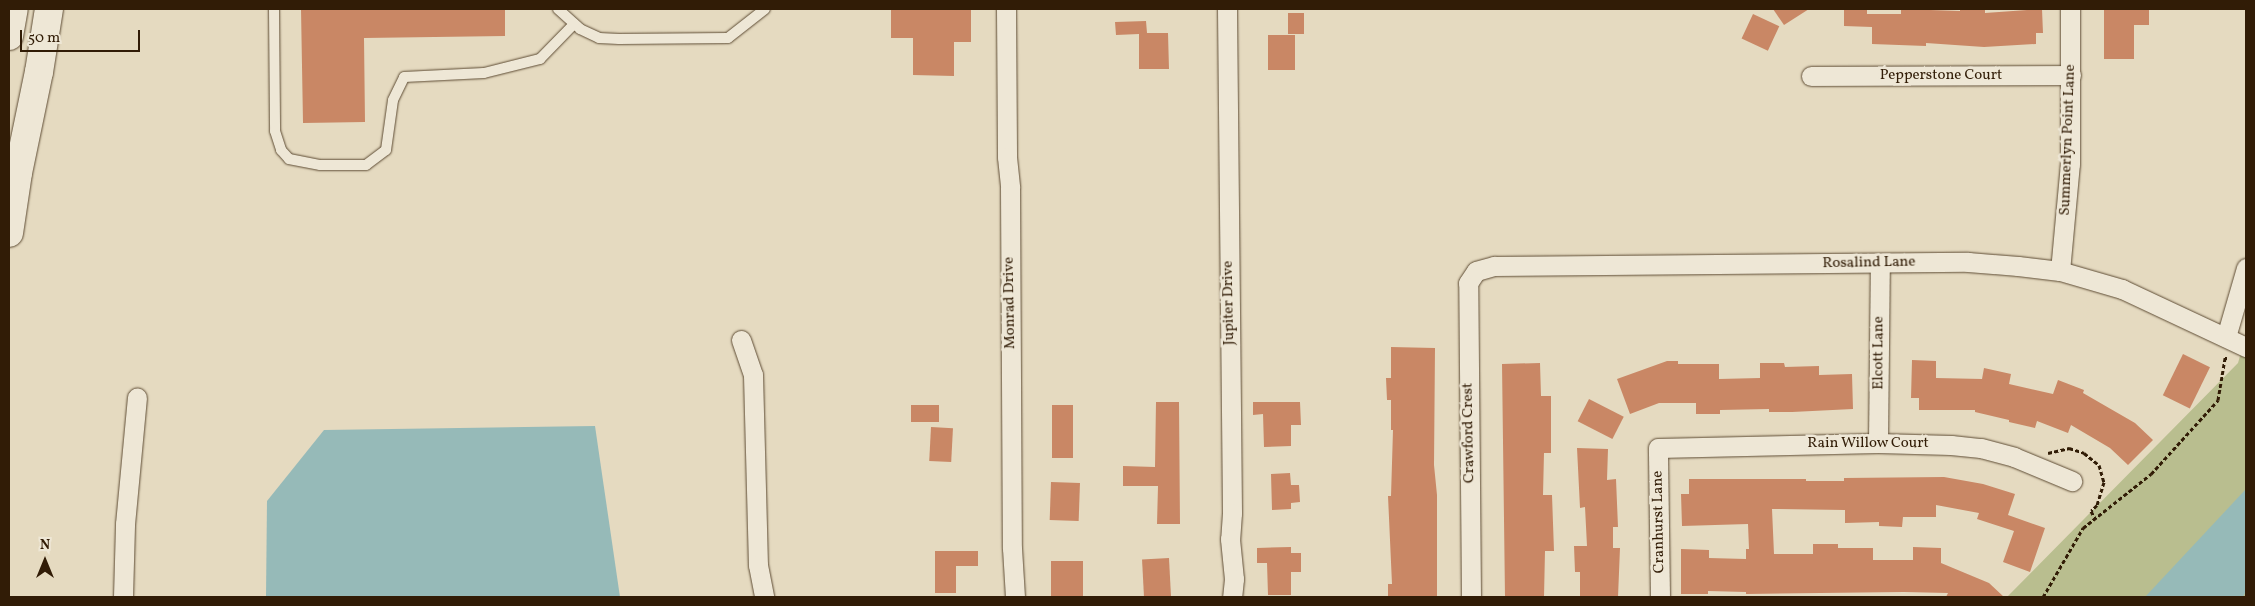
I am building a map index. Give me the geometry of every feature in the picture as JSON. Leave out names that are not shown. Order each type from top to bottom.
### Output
[{"type":"street","points":[[9,36],[14,9]]},
{"type":"street","points":[[9,233],[18,173],[39,72],[49,9]]},
{"type":"street","name":"Monrad Drive","points":[[1006,9],[1007,157],[1010,188],[1012,548],[1014,597]]},
{"type":"street","name":"Jupiter Drive","points":[[1227,9],[1232,513],[1230,539],[1234,570],[1232,597]]},
{"type":"street","name":"Summerlyn Point Lane","points":[[2060,271],[2070,164],[2070,9]]},
{"type":"street","name":"Pepperstone Court","points":[[1811,76],[2071,75]]},
{"type":"street","name":"Rosalind Lane","points":[[1476,271],[1494,266],[1968,262],[2060,271],[2122,289],[2246,348]]},
{"type":"street","name":"Elcott Lane","points":[[1878,443],[1880,263]]},
{"type":"street","points":[[2226,337],[2246,268]]},
{"type":"street","name":"Crawford Crest","points":[[1471,597],[1468,283],[1476,271]]},
{"type":"street","points":[[741,340],[753,375],[758,565],[764,597]]},
{"type":"street","points":[[123,597],[125,524],[137,398]]},
{"type":"street","name":"Rain Willow Court","points":[[1658,448],[1878,443],[1951,445],[1981,448],[2014,457],[2072,480]]},
{"type":"street","name":"Cranhurst Lane","points":[[1658,448],[1660,597]]},
{"type":"lane","points":[[274,9],[275,131],[281,150],[289,160],[320,165],[366,165],[386,150],[393,100],[404,77],[484,73],[540,59],[574,24]]},
{"type":"lane","points":[[558,9],[574,24],[599,38],[714,39],[733,34],[765,9]]},
{"type":"path","points":[[2043,597],[2083,528],[2152,474],[2218,400],[2225,358],[2232,360]]},
{"type":"green space","points":[[2246,335],[2246,597],[2007,597],[2238,363]]},
{"type":"water","points":[[595,426],[620,597],[266,597],[267,501],[324,430]]},
{"type":"water","points":[[2246,489],[2246,591],[2243,597],[2145,597]]},
{"type":"building","points":[[301,9],[505,9],[505,36],[364,38],[365,122],[303,123]]},
{"type":"building","points":[[891,9],[971,9],[971,42],[954,42],[954,76],[913,75],[913,38],[891,38]]},
{"type":"building","points":[[1773,9],[1809,9],[1784,25]]},
{"type":"building","points":[[1844,9],[1867,9],[1867,14],[1901,14],[1901,9],[1960,11],[1960,9],[1985,9],[1985,13],[2042,9],[2043,33],[2036,33],[2036,44],[1984,47],[1926,43],[1926,46],[1872,44],[1872,27],[1844,26]]},
{"type":"building","points":[[2104,9],[2149,9],[2149,25],[2134,25],[2134,59],[2104,59]]},
{"type":"building","points":[[1288,13],[1304,13],[1304,34],[1288,34]]},
{"type":"building","points":[[1753,14],[1779,26],[1768,51],[1742,38]]},
{"type":"building","points":[[1146,21],[1147,33],[1168,33],[1169,69],[1139,69],[1139,34],[1116,35],[1115,22]]},
{"type":"building","points":[[1268,35],[1295,35],[1295,70],[1268,70]]},
{"type":"building","points":[[1391,347],[1435,348],[1434,465],[1437,495],[1437,597],[1388,597],[1388,584],[1392,584],[1388,496],[1391,496],[1393,430],[1391,430],[1391,400],[1387,400],[1386,378],[1391,378]]},
{"type":"building","points":[[2183,354],[2210,367],[2190,408],[2163,395]]},
{"type":"building","points":[[1912,360],[1936,361],[1936,378],[1982,379],[1984,368],[2011,374],[2009,384],[2053,394],[2058,380],[2084,390],[2083,393],[2135,423],[2153,440],[2128,465],[2110,448],[2071,425],[2068,433],[2037,421],[2035,428],[1975,412],[1975,410],[1919,410],[1919,398],[1911,398]]},
{"type":"building","points":[[1667,361],[1678,361],[1678,364],[1719,364],[1719,379],[1760,378],[1760,363],[1784,363],[1785,367],[1819,366],[1819,375],[1852,374],[1853,409],[1792,412],[1769,412],[1769,409],[1720,410],[1720,414],[1696,414],[1696,403],[1659,403],[1630,414],[1617,379]]},
{"type":"building","points":[[1540,363],[1541,396],[1551,396],[1551,453],[1544,453],[1543,495],[1552,495],[1554,551],[1545,551],[1544,597],[1505,597],[1502,364]]},
{"type":"building","points":[[1589,399],[1624,417],[1612,439],[1578,421]]},
{"type":"building","points":[[1156,402],[1179,402],[1180,524],[1157,524],[1158,486],[1123,486],[1123,466],[1155,467]]},
{"type":"building","points":[[1253,402],[1300,402],[1301,425],[1291,425],[1291,446],[1264,447],[1263,414],[1253,415]]},
{"type":"building","points":[[911,405],[939,405],[939,422],[911,422]]},
{"type":"building","points":[[1052,405],[1073,405],[1073,458],[1052,458]]},
{"type":"building","points":[[931,427],[953,428],[951,462],[929,461]]},
{"type":"building","points":[[1577,448],[1608,449],[1607,480],[1616,479],[1618,527],[1613,527],[1613,548],[1620,548],[1618,597],[1580,597],[1580,572],[1575,572],[1574,546],[1587,546],[1585,507],[1580,508]]},
{"type":"building","points":[[1290,473],[1291,485],[1299,485],[1300,502],[1291,503],[1291,509],[1272,510],[1271,474]]},
{"type":"building","points":[[1944,477],[1983,484],[2015,494],[2008,515],[2045,528],[2030,572],[2003,562],[2014,531],[1977,519],[1979,513],[1936,505],[1936,517],[1903,517],[1902,527],[1879,526],[1879,522],[1845,523],[1845,510],[1772,509],[1774,554],[1813,554],[1813,544],[1838,544],[1838,548],[1873,548],[1873,560],[1913,560],[1913,547],[1941,548],[1941,563],[1989,583],[2004,597],[1946,597],[1948,593],[1904,592],[1746,594],[1746,592],[1708,591],[1708,594],[1681,594],[1681,549],[1709,550],[1709,558],[1746,559],[1746,549],[1749,549],[1748,524],[1682,526],[1681,494],[1689,494],[1689,479],[1806,479],[1806,481],[1844,481],[1844,478]]},
{"type":"building","points":[[1051,482],[1080,483],[1079,521],[1050,520]]},
{"type":"building","points":[[1291,547],[1291,553],[1301,553],[1301,572],[1291,572],[1291,595],[1268,595],[1267,563],[1257,563],[1257,548]]},
{"type":"building","points":[[935,551],[978,551],[978,566],[956,566],[956,593],[935,593]]},
{"type":"building","points":[[1169,558],[1171,597],[1144,597],[1142,559]]},
{"type":"building","points":[[1051,561],[1083,561],[1083,597],[1051,597]]}]
